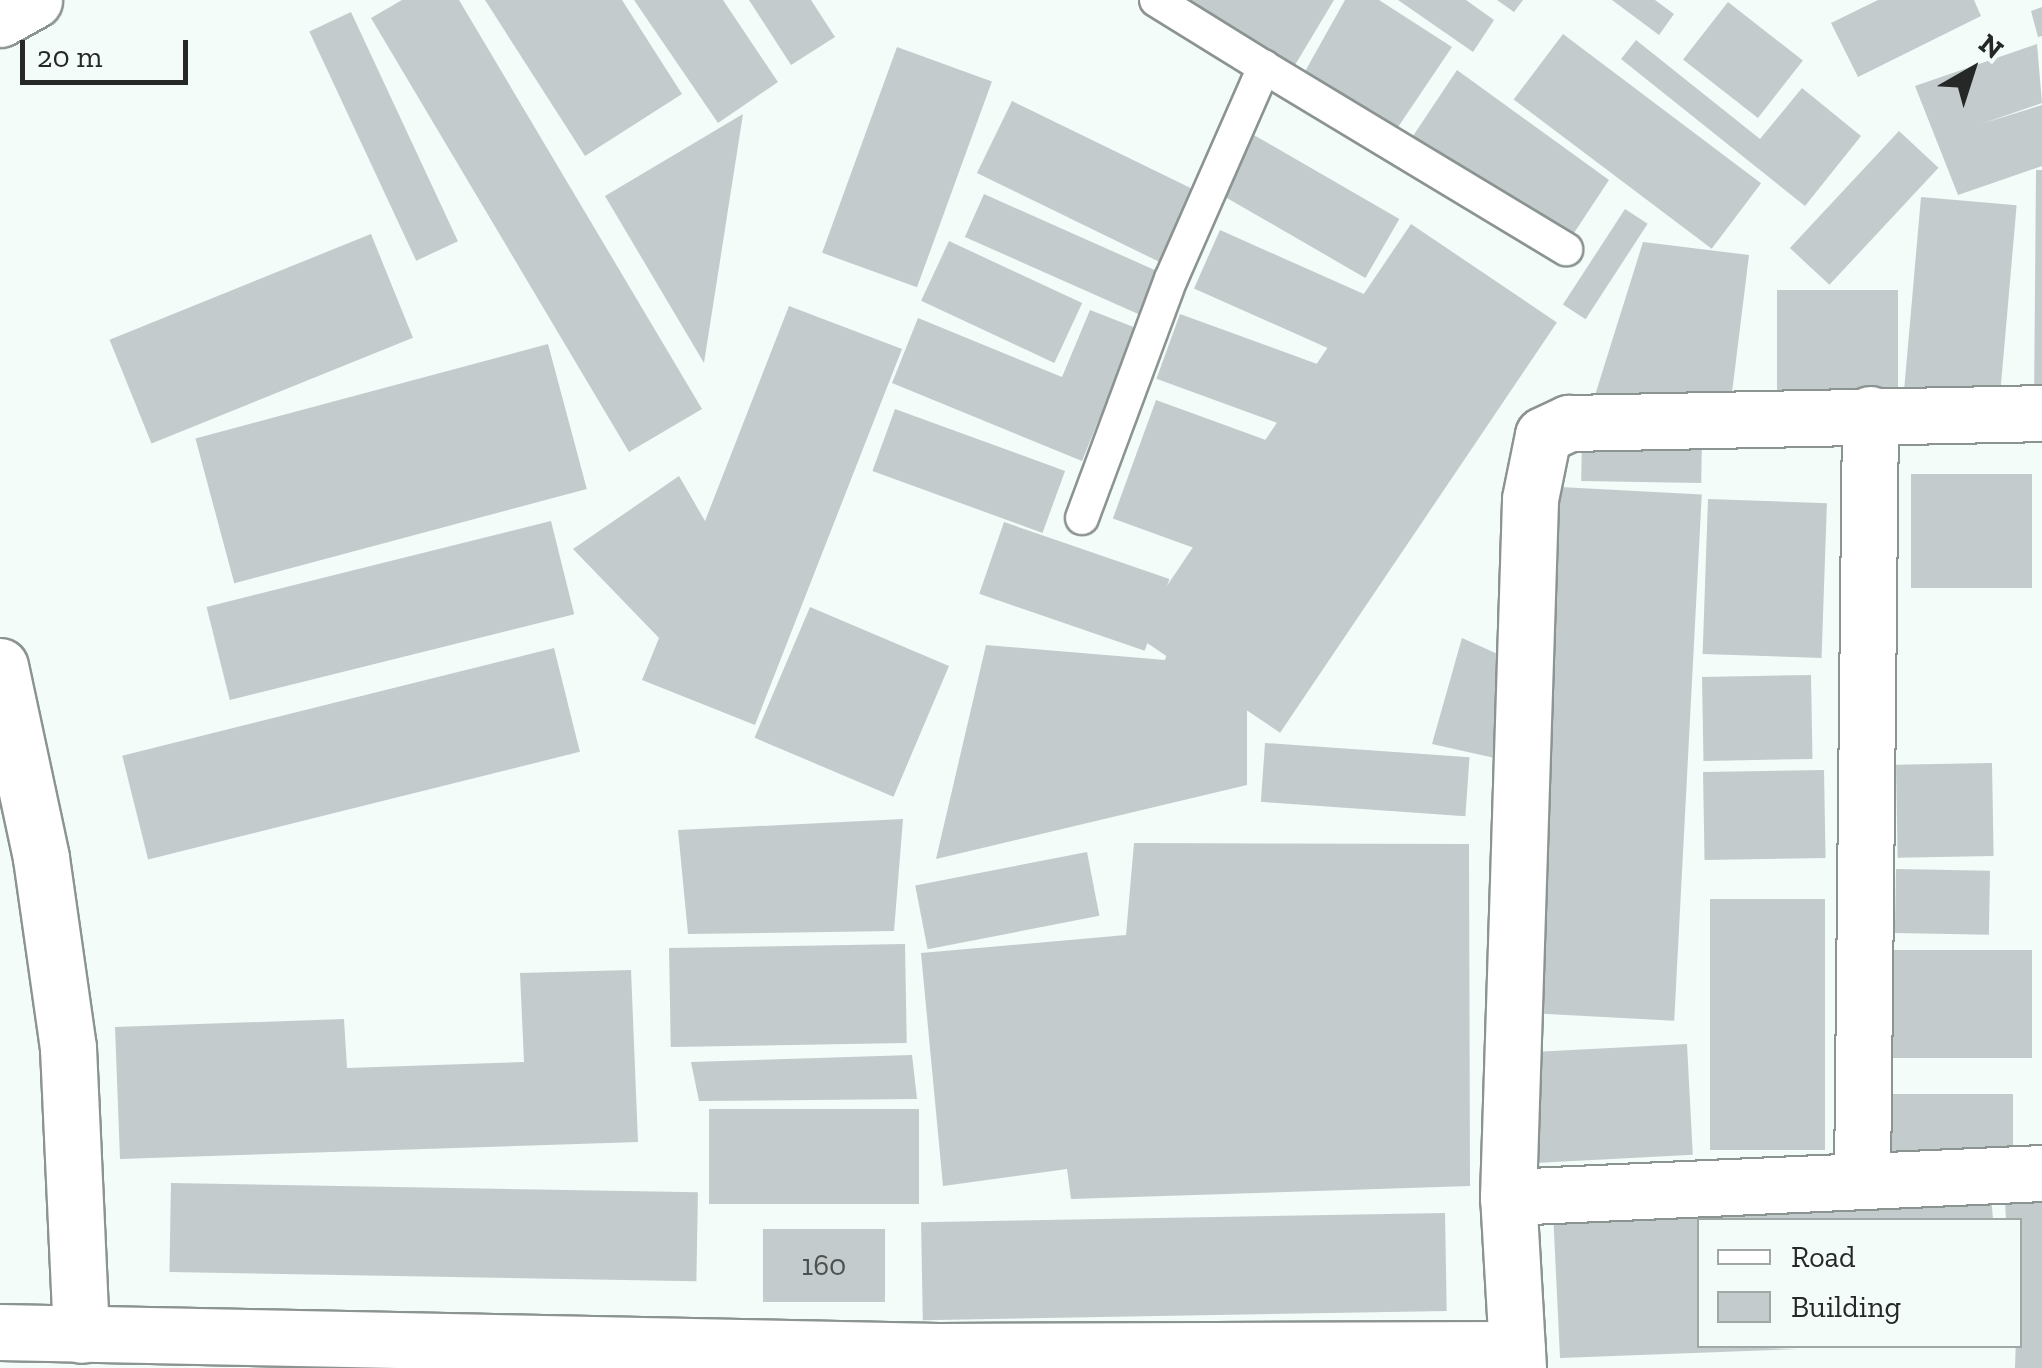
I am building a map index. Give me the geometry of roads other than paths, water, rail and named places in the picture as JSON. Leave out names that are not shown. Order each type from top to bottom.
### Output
[{"type":"street","points":[[0,19],[34,0]]},
{"type":"street","points":[[0,1332],[81,1351],[938,1359],[1517,1359],[1508,1197],[1530,499],[1543,435],[1569,423],[2042,413]]},
{"type":"street","points":[[1862,1180],[1870,414]]},
{"type":"street","points":[[0,666],[41,858],[68,1048],[81,1351]]},
{"type":"street","points":[[1508,1197],[2042,1173]]},
{"type":"lane","points":[[1156,0],[1566,248]]},
{"type":"lane","points":[[1082,518],[1171,279],[1264,67]]}]
